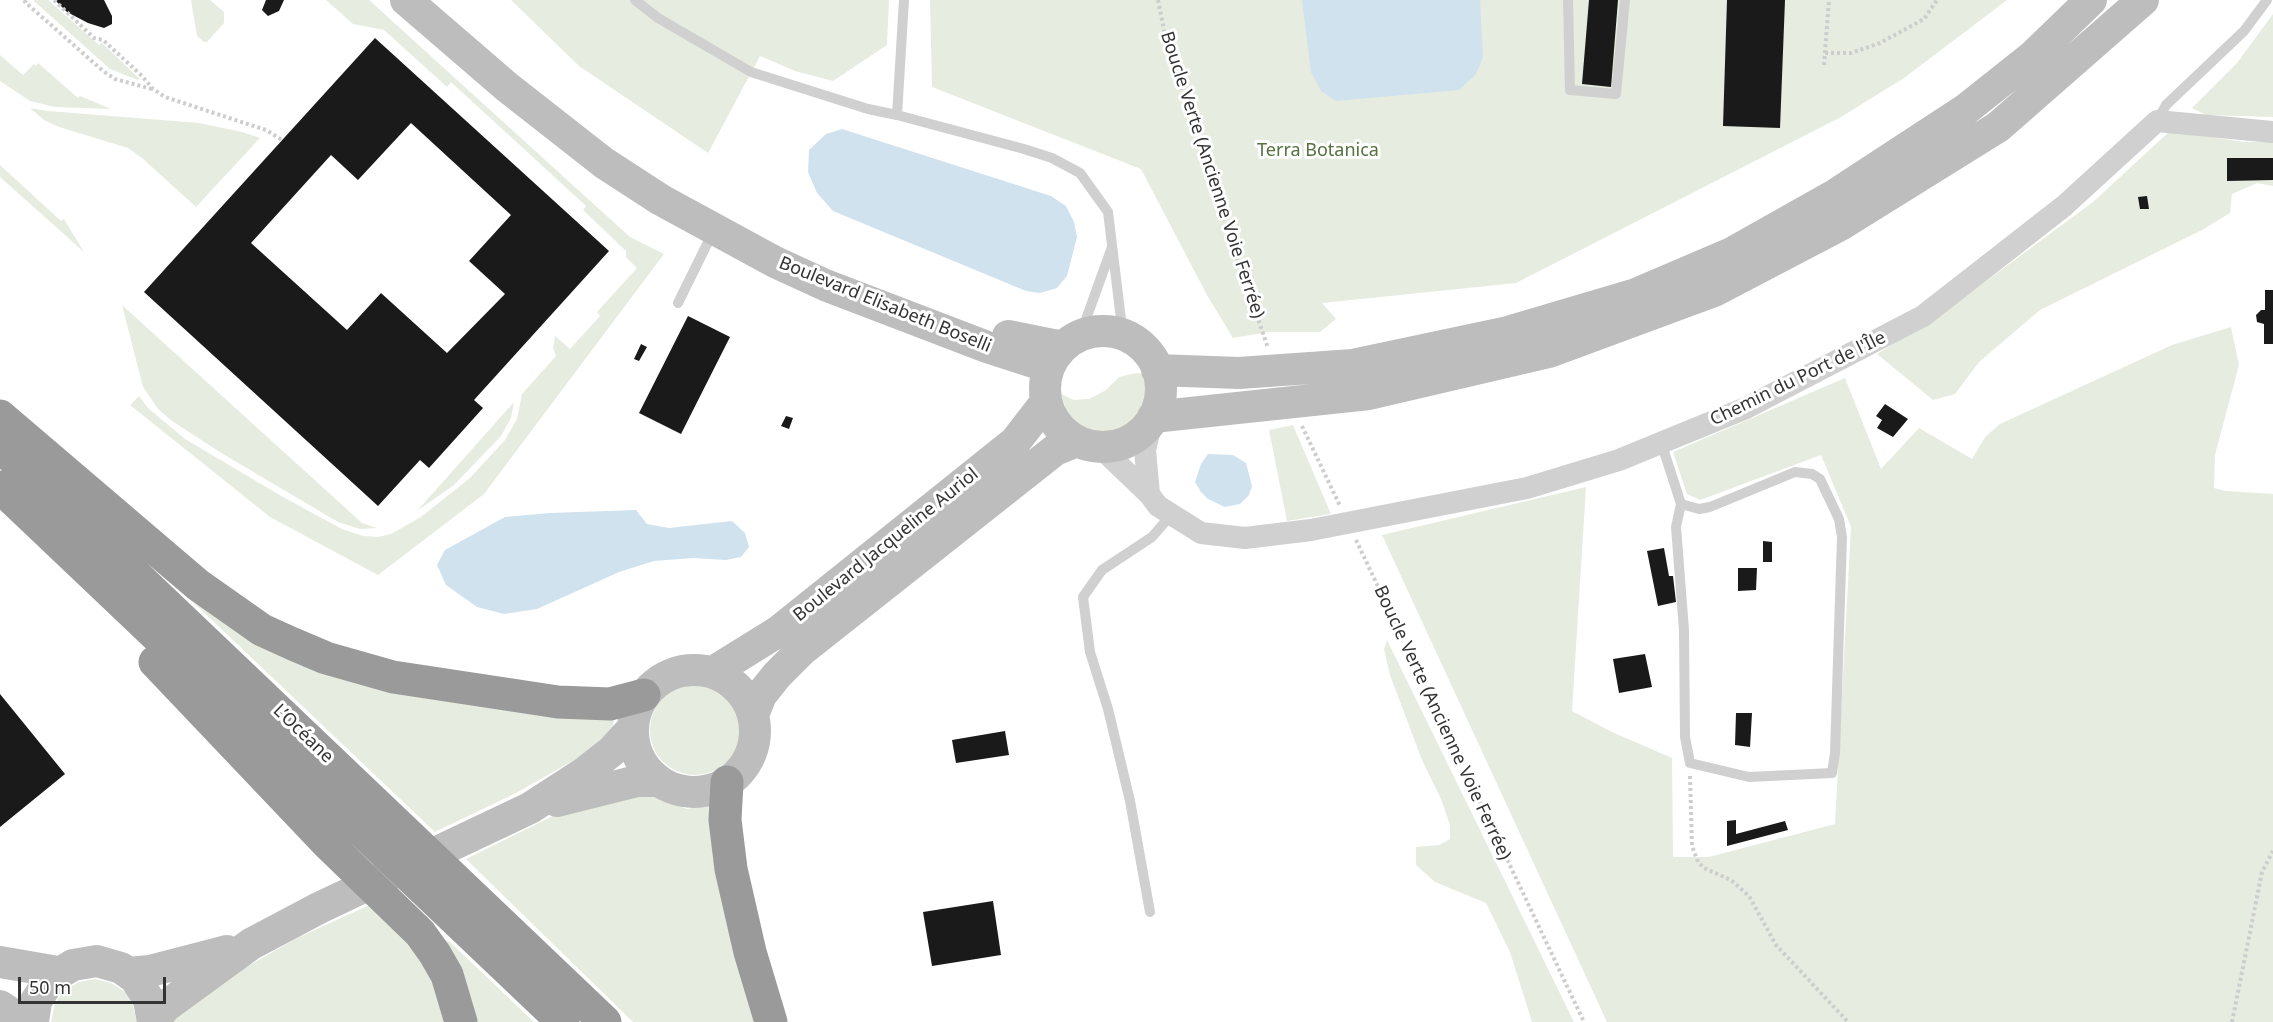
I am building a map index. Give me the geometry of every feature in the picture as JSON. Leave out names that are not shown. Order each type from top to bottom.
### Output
[{"type":"highway","points":[[0,416],[198,585],[262,630],[293,645],[326,658],[393,677],[558,702],[610,704],[644,695]]},
{"type":"highway","name":"L’Océane","points":[[0,446],[605,1022]]},
{"type":"highway","name":"L’Océane","points":[[0,487],[563,1022]]},
{"type":"highway","points":[[86,568],[108,612],[327,843],[420,933],[447,975],[460,1022]]},
{"type":"highway","points":[[728,782],[725,820],[731,869],[750,952],[771,1022]]},
{"type":"main road","name":"Boulevard Elisabeth Boselli","points":[[406,0],[507,87],[603,163],[661,200],[775,261],[825,285],[987,347],[1064,350]]},
{"type":"main road","points":[[435,0],[575,122],[656,177],[755,232],[892,293],[1009,336],[1064,350]]},
{"type":"main road","points":[[1157,370],[1262,360],[1308,368],[1353,365],[1504,333],[1636,294],[1732,253],[1835,195],[1965,110],[2033,56],[2091,0]]},
{"type":"main road","points":[[1153,417],[1369,394],[1549,352],[1714,291],[1842,224],[1998,127],[2144,0]]},
{"type":"main road","points":[[1102,332],[1123,336],[1136,342],[1146,352],[1157,370],[1160,394],[1153,417],[1144,430],[1131,440],[1116,446],[1088,444],[1059,427],[1053,419],[1046,402],[1045,385],[1064,350],[1102,332]]},
{"type":"main road","name":"Boulevard Jacqueline Auriol","points":[[713,672],[779,631],[1015,442],[1046,402]]},
{"type":"main road","name":"Boulevard Jacqueline Auriol","points":[[753,715],[761,695],[802,650],[1055,450],[1088,444]]},
{"type":"main road","points":[[696,669],[713,672],[729,680],[741,691],[753,715],[755,740],[750,757],[728,782],[711,790],[693,792],[675,789],[659,781],[645,767],[634,746],[633,728],[636,711],[644,695],[663,678],[679,671],[696,669]]},
{"type":"main road","points":[[154,1021],[172,1001],[251,944],[319,908],[530,808],[585,773],[612,752],[633,728]]},
{"type":"main road","points":[[530,808],[637,781],[659,781]]},
{"type":"main road","points":[[128,973],[150,971],[251,944]]},
{"type":"main road","points":[[33,1022],[34,1010],[40,993],[58,972],[73,965],[97,961],[113,965],[128,973],[145,991],[154,1021]]},
{"type":"main road","points":[[0,962],[58,972]]},
{"type":"main road","points":[[0,1006],[24,1022]]},
{"type":"street","points":[[2157,121],[2273,132]]},
{"type":"street","name":"Chemin du Port de l'Île","points":[[1088,444],[1149,494],[1158,506],[1201,533],[1245,538],[1311,530],[1527,488],[1619,460],[1746,408],[1923,316],[2064,206],[2157,121]]},
{"type":"street","points":[[1149,494],[1145,450],[1153,417]]},
{"type":"lane","points":[[635,0],[657,18],[751,72],[868,109],[1024,149],[1052,158],[1080,173],[1108,212],[1123,336]]},
{"type":"lane","points":[[897,115],[903,0]]},
{"type":"lane","points":[[1568,0],[1570,90],[1616,94],[1625,0]]},
{"type":"lane","points":[[2157,121],[2166,105],[2244,31],[2267,0]]},
{"type":"lane","points":[[678,303],[715,229]]},
{"type":"lane","points":[[1064,350],[1113,244]]},
{"type":"lane","points":[[1661,442],[1681,504],[1676,527],[1684,630],[1685,737],[1690,763],[1749,777],[1832,773],[1835,753],[1842,537],[1839,519],[1820,479],[1804,471],[1795,472],[1710,507],[1699,508],[1681,504]]},
{"type":"lane","points":[[1150,912],[1119,755],[1108,709],[1090,652],[1083,597],[1102,570],[1152,537],[1171,515]]},
{"type":"path","points":[[26,0],[25,2],[103,71],[115,79],[153,89]]},
{"type":"path","points":[[54,0],[94,38],[103,40],[165,98],[266,130],[282,140]]},
{"type":"path","name":"Boucle Verte (Ancienne Voie Ferrée)","points":[[1158,0],[1164,30],[1262,360]]},
{"type":"path","points":[[1824,65],[1829,0]]},
{"type":"path","points":[[1825,53],[1851,53],[1880,44],[1924,19],[1937,0]]},
{"type":"path","points":[[1301,424],[1342,511]]},
{"type":"path","name":"Boucle Verte (Ancienne Voie Ferrée)","points":[[1352,532],[1584,1022]]},
{"type":"path","points":[[1690,763],[1692,846],[1698,862],[1704,868],[1731,880],[1744,891],[1756,907],[1776,945],[1848,1022]]},
{"type":"path","points":[[2232,1022],[2262,872],[2273,851]]},
{"type":"green space","points":[[35,0],[48,0],[99,45],[102,43],[140,79],[110,69]]},
{"type":"green space","points":[[191,0],[210,0],[224,12],[224,23],[207,42],[197,36]]},
{"type":"green space","points":[[326,0],[369,0],[630,237],[664,254],[484,494],[378,575],[270,517],[130,405],[139,396],[148,408],[185,439],[342,529],[363,536],[378,537],[391,534],[421,517],[470,478],[505,440],[517,419],[522,394],[556,356],[553,348],[555,336],[570,349],[600,316],[597,312],[637,268],[626,257],[626,251],[583,210],[586,206],[451,82],[447,87],[384,30],[353,24]]},
{"type":"green space","points":[[511,0],[889,0],[887,45],[833,81],[795,71],[760,56],[708,153],[579,66]]},
{"type":"green space","name":"Terra Botanica","points":[[930,0],[2007,0],[1904,78],[1841,117],[1516,283],[1322,303],[1336,319],[1320,332],[1269,332],[1233,338],[1207,295],[1141,169],[932,87]]},
{"type":"green space","points":[[2273,14],[2273,117],[2206,115],[2192,108],[2237,63]]},
{"type":"green space","points":[[0,55],[23,75],[38,63],[78,98],[80,96],[111,109],[55,107],[30,101],[0,81]]},
{"type":"green space","points":[[30,108],[199,123],[260,138],[196,207],[128,148],[59,127],[44,120]]},
{"type":"green space","points":[[2170,131],[2244,142],[2273,142],[2273,186],[2257,183],[2232,194],[2230,213],[2202,230],[2040,310],[1979,362],[1955,394],[1933,400],[1877,354],[1947,310],[2093,202]]},
{"type":"green space","points":[[0,165],[61,221],[64,219],[84,252],[0,177]]},
{"type":"green space","points":[[122,305],[362,523],[377,528],[360,529],[338,522],[223,454],[172,421],[158,409],[143,387]]},
{"type":"green space","points":[[2231,327],[2239,365],[2215,455],[2214,488],[2273,494],[2273,1022],[1607,1022],[1382,535],[1586,487],[1572,711],[1612,732],[1672,758],[1673,857],[1709,857],[1835,824],[1851,527],[1821,455],[1700,500],[1687,494],[1673,452],[1845,378],[1881,469],[1919,428],[1972,459],[1985,437],[2000,424],[2172,345]]},
{"type":"green space","points":[[1136,373],[1144,374],[1147,397],[1137,417],[1125,428],[1109,433],[1092,431],[1077,423],[1066,410],[1061,394],[1074,400],[1089,399],[1106,390],[1119,377]]},
{"type":"green space","points":[[514,402],[511,418],[501,436],[454,485],[417,511]]},
{"type":"green space","points":[[1293,425],[1331,514],[1287,521],[1269,430]]},
{"type":"green space","points":[[135,547],[241,626],[611,717],[614,722],[611,731],[590,751],[516,793],[435,832]]},
{"type":"green space","points":[[1387,640],[1574,1022],[1532,1022],[1510,952],[1486,903],[1435,882],[1416,865],[1416,847],[1439,845],[1450,839],[1450,825],[1441,799],[1422,760],[1390,675],[1384,649]]},
{"type":"green space","points":[[695,685],[712,689],[727,698],[736,713],[740,730],[736,747],[727,762],[712,771],[695,775],[678,771],[663,762],[654,747],[650,730],[654,713],[663,698],[678,689]]},
{"type":"green space","points":[[638,790],[687,809],[715,804],[763,1022],[633,1022],[466,859],[555,815]]},
{"type":"green space","points":[[372,904],[399,931],[425,964],[441,999],[446,1022],[171,1022],[194,997],[297,938]]},
{"type":"green space","points":[[446,940],[534,1022],[469,1022],[443,942]]},
{"type":"green space","points":[[95,979],[111,983],[125,992],[133,1006],[137,1022],[51,1022],[55,1003],[65,990],[79,982]]},
{"type":"water","points":[[1302,0],[1480,0],[1483,57],[1476,74],[1459,90],[1336,101],[1321,91],[1311,72]]},
{"type":"water","points":[[842,129],[1051,196],[1066,206],[1074,222],[1077,237],[1067,276],[1057,288],[1040,293],[1026,291],[833,211],[817,193],[808,172],[809,150],[826,134]]},
{"type":"water","points":[[1208,454],[1233,455],[1246,463],[1252,486],[1249,495],[1240,504],[1225,507],[1208,499],[1201,492],[1195,482],[1201,464]]},
{"type":"water","points":[[636,510],[647,524],[669,528],[732,521],[745,533],[749,547],[741,557],[726,560],[693,558],[654,561],[619,572],[537,609],[504,614],[477,607],[446,585],[437,565],[445,550],[505,517]]},
{"type":"building","points":[[55,0],[104,0],[112,16],[112,24],[104,28],[88,23],[67,12]]},
{"type":"building","points":[[266,0],[284,0],[279,11],[268,16],[262,10]]},
{"type":"building","points":[[1589,0],[1618,0],[1611,87],[1582,84]]},
{"type":"building","points":[[1727,0],[1785,0],[1780,128],[1723,126]]},
{"type":"building","points":[[375,38],[609,251],[474,400],[483,408],[429,468],[420,460],[378,506],[144,292]],"holes":[[[411,123],[511,215],[469,261],[505,294],[447,353],[381,293],[347,330],[251,243],[331,155],[358,180]]]},
{"type":"building","points":[[2227,158],[2273,158],[2273,180],[2227,181]]},
{"type":"building","points":[[2147,196],[2149,209],[2140,209],[2138,197]]},
{"type":"building","points":[[2265,290],[2273,290],[2273,344],[2264,344],[2264,324],[2257,322],[2256,315],[2261,310],[2265,310]]},
{"type":"building","points":[[688,316],[730,337],[681,434],[639,413]]},
{"type":"building","points":[[641,344],[647,347],[639,361],[634,359]]},
{"type":"building","points":[[1885,404],[1908,419],[1893,437],[1877,428],[1882,420],[1876,416]]},
{"type":"building","points":[[786,416],[793,418],[789,429],[781,426]]},
{"type":"building","points":[[1763,541],[1772,542],[1772,562],[1763,562]]},
{"type":"building","points":[[1664,548],[1669,576],[1673,576],[1676,602],[1658,606],[1647,551]]},
{"type":"building","points":[[1738,568],[1757,568],[1756,590],[1738,591]]},
{"type":"building","points":[[1645,654],[1652,687],[1619,693],[1613,659]]},
{"type":"building","points":[[0,694],[65,774],[0,827]]},
{"type":"building","points":[[1736,713],[1752,713],[1750,747],[1735,745]]},
{"type":"building","points":[[1005,731],[1009,755],[956,763],[952,740]]},
{"type":"building","points":[[1736,820],[1736,834],[1785,821],[1788,830],[1727,846],[1727,821]]},
{"type":"building","points":[[993,901],[1001,955],[932,966],[923,912]]}]
